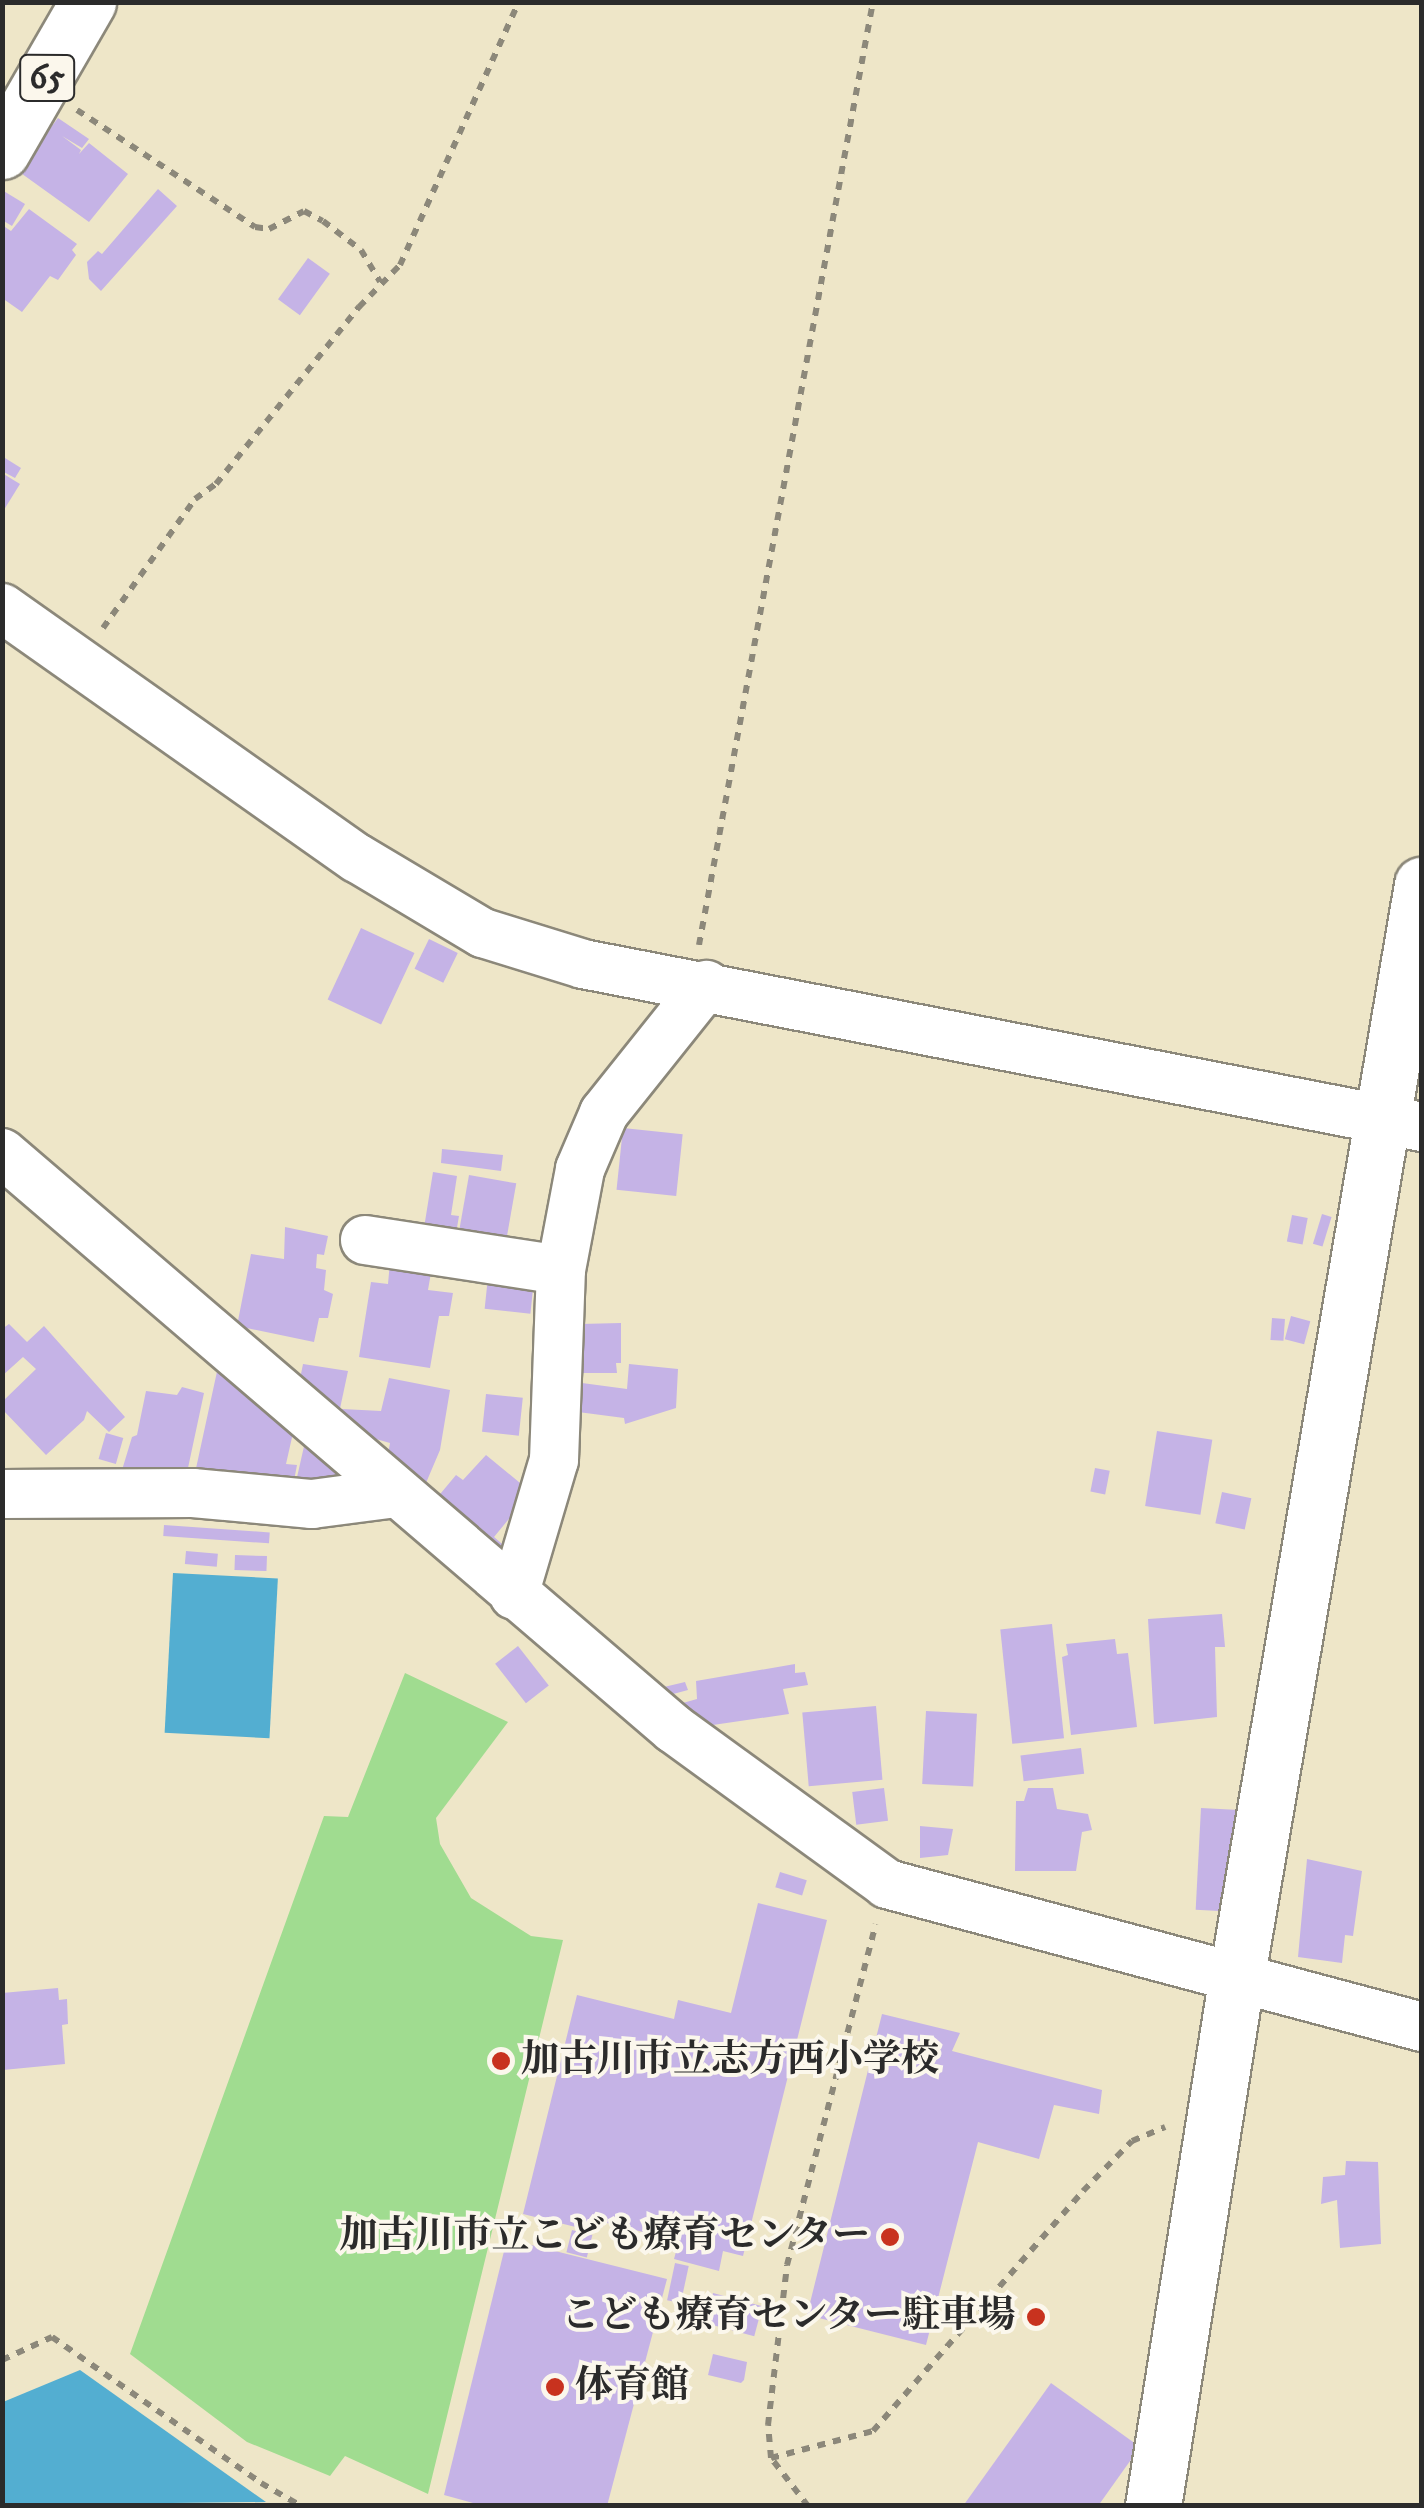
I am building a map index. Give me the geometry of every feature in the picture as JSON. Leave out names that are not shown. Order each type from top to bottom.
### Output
[{"type":"street","name":"65","points":[[19,113],[88,2]]},
{"type":"street","points":[[2,608],[76,664],[358,858],[483,933],[583,964],[1400,1123]]},
{"type":"street","points":[[1154,2506],[1237,1975],[1400,1123],[1422,885]]},
{"type":"street","points":[[514,1594],[554,1460],[562,1270],[580,1169],[590,1138],[604,1113],[699,984]]},
{"type":"street","points":[[2,1153],[674,1729],[887,1884],[1422,2027]]},
{"type":"street","points":[[365,1240],[562,1270]]},
{"type":"street","points":[[2,1494],[194,1493],[312,1504],[396,1493]]},
{"type":"path","points":[[76,664],[195,499],[216,484],[380,282],[400,265],[519,2]]},
{"type":"path","points":[[699,984],[873,2]]},
{"type":"path","points":[[19,113],[255,226],[269,229],[304,210],[360,250],[380,282]]},
{"type":"path","points":[[808,2506],[771,2458],[768,2425],[787,2265],[887,1884]]},
{"type":"path","points":[[771,2458],[873,2431],[1132,2141],[1216,2104]]},
{"type":"path","points":[[2,2360],[52,2337],[301,2506]]},
{"type":"green space","points":[[405,1673],[508,1722],[436,1818],[440,1844],[471,1898],[531,1936],[563,1940],[428,2494],[345,2456],[330,2476],[247,2442],[130,2354],[324,1816],[348,1817]]},
{"type":"water","points":[[173,1573],[278,1578],[269,1738],[165,1733]]},
{"type":"water","points":[[80,2370],[266,2502],[3,2505],[3,2402]]},
{"type":"building","points":[[58,118],[89,139],[82,148],[62,136],[81,150],[79,154],[89,143],[128,174],[89,222],[18,171]]},
{"type":"building","points":[[158,189],[177,206],[101,291],[89,279],[87,262],[98,251],[102,254]]},
{"type":"building","points":[[2,190],[25,204],[12,226],[2,220]]},
{"type":"building","points":[[29,209],[77,244],[72,250],[76,255],[58,280],[50,276],[22,312],[2,298],[2,225],[11,231]]},
{"type":"building","points":[[308,258],[330,274],[300,315],[278,299]]},
{"type":"building","points":[[5,458],[21,468],[15,478],[2,471]]},
{"type":"building","points":[[2,473],[20,484],[2,513]]},
{"type":"building","points":[[361,928],[414,953],[381,1025],[328,1000]]},
{"type":"building","points":[[429,939],[458,953],[443,983],[415,969]]},
{"type":"building","points":[[623,1128],[683,1134],[676,1196],[617,1190]]},
{"type":"building","points":[[442,1149],[503,1155],[501,1171],[441,1163]]},
{"type":"building","points":[[433,1172],[457,1176],[451,1215],[459,1216],[455,1239],[423,1234]]},
{"type":"building","points":[[469,1175],[516,1183],[505,1248],[458,1240]]},
{"type":"building","points":[[1322,1214],[1332,1217],[1322,1247],[1313,1244]]},
{"type":"building","points":[[1292,1215],[1308,1218],[1303,1245],[1287,1242]]},
{"type":"building","points":[[285,1227],[328,1236],[324,1255],[317,1254],[316,1268],[326,1270],[324,1290],[333,1294],[328,1318],[319,1318],[314,1342],[237,1326],[251,1254],[284,1259]]},
{"type":"building","points":[[390,1262],[432,1267],[428,1290],[453,1293],[449,1316],[439,1316],[430,1368],[359,1357],[371,1282],[388,1284]]},
{"type":"building","points":[[488,1277],[534,1282],[530,1314],[485,1309]]},
{"type":"building","points":[[1291,1316],[1310,1321],[1304,1344],[1285,1339]]},
{"type":"building","points":[[1272,1318],[1285,1319],[1283,1341],[1270,1340]]},
{"type":"building","points":[[621,1323],[621,1363],[616,1363],[617,1373],[581,1373],[580,1324]]},
{"type":"building","points":[[9,1324],[27,1342],[44,1326],[125,1417],[109,1432],[87,1411],[84,1420],[46,1455],[2,1409],[2,1402],[36,1369],[23,1357],[2,1376],[2,1329]]},
{"type":"building","points":[[303,1364],[348,1371],[338,1418],[298,1389]]},
{"type":"building","points":[[629,1364],[678,1369],[676,1408],[625,1424],[624,1418],[578,1412],[582,1383],[627,1389]]},
{"type":"building","points":[[218,1367],[293,1433],[286,1464],[297,1465],[292,1491],[195,1473]]},
{"type":"building","points":[[389,1378],[450,1390],[440,1450],[420,1497],[386,1465],[390,1443],[348,1431],[339,1424],[342,1409],[381,1411]]},
{"type":"building","points":[[182,1387],[204,1393],[185,1482],[119,1480],[132,1437],[137,1435],[146,1391],[177,1395]]},
{"type":"building","points":[[486,1394],[523,1398],[519,1436],[482,1432]]},
{"type":"building","points":[[1157,1431],[1212,1440],[1200,1515],[1145,1506]]},
{"type":"building","points":[[106,1433],[123,1438],[116,1464],[99,1459]]},
{"type":"building","points":[[305,1442],[353,1483],[295,1486]]},
{"type":"building","points":[[486,1455],[531,1492],[494,1537],[516,1556],[506,1567],[431,1505],[456,1475],[463,1480]]},
{"type":"building","points":[[1095,1468],[1110,1471],[1105,1494],[1090,1492]]},
{"type":"building","points":[[1222,1492],[1251,1498],[1245,1530],[1215,1523]]},
{"type":"building","points":[[164,1525],[270,1532],[269,1543],[163,1536]]},
{"type":"building","points":[[186,1551],[218,1554],[217,1567],[185,1564]]},
{"type":"building","points":[[235,1555],[267,1556],[266,1571],[234,1570]]},
{"type":"building","points":[[1222,1614],[1225,1647],[1215,1647],[1217,1717],[1154,1724],[1148,1619]]},
{"type":"building","points":[[1052,1624],[1064,1738],[1012,1744],[1000,1629]]},
{"type":"building","points":[[1115,1639],[1117,1654],[1128,1653],[1137,1727],[1071,1735],[1062,1657],[1068,1655],[1066,1644]]},
{"type":"building","points":[[518,1646],[549,1685],[526,1703],[495,1664]]},
{"type":"building","points":[[795,1664],[795,1673],[805,1672],[808,1685],[783,1689],[789,1714],[706,1726],[665,1708],[697,1699],[696,1681]]},
{"type":"building","points":[[685,1682],[688,1690],[662,1697],[643,1692]]},
{"type":"building","points":[[876,1706],[882,1780],[809,1786],[802,1712]]},
{"type":"building","points":[[926,1711],[977,1714],[973,1787],[922,1784]]},
{"type":"building","points":[[1081,1748],[1084,1774],[1024,1781],[1020,1755]]},
{"type":"building","points":[[884,1788],[888,1821],[856,1825],[852,1792]]},
{"type":"building","points":[[1028,1788],[1053,1788],[1057,1809],[1088,1814],[1092,1830],[1082,1832],[1076,1871],[1015,1871],[1016,1801],[1024,1801]]},
{"type":"building","points":[[1201,1808],[1239,1810],[1234,1912],[1196,1910]]},
{"type":"building","points":[[920,1826],[953,1829],[948,1855],[920,1858]]},
{"type":"building","points":[[1307,1859],[1362,1871],[1353,1936],[1345,1935],[1342,1963],[1298,1957]]},
{"type":"building","points":[[780,1872],[807,1880],[802,1895],[775,1887]]},
{"type":"building","points":[[758,1903],[827,1920],[743,2256],[723,2251],[719,2271],[674,2259],[679,2241],[599,2221],[596,2232],[523,2214],[577,1995],[674,2019],[678,2000],[731,2013]]},
{"type":"building","points":[[58,1988],[59,2000],[67,1999],[68,2024],[62,2025],[65,2064],[3,2070],[2,1993]]},
{"type":"building","name":"加古川市立こども療育センター","points":[[882,2014],[960,2033],[952,2051],[1102,2090],[1099,2114],[1054,2105],[1039,2159],[978,2142],[926,2345],[807,2315]]},
{"type":"building","points":[[1346,2161],[1378,2162],[1381,2244],[1340,2248],[1337,2200],[1321,2204],[1323,2177],[1345,2175]]},
{"type":"building","points":[[572,2230],[592,2235],[587,2257],[566,2252]]},
{"type":"building","name":"体育館","points":[[507,2239],[667,2279],[607,2506],[484,2506],[444,2495]]},
{"type":"building","points":[[675,2263],[689,2266],[681,2303],[667,2300]]},
{"type":"building","points":[[713,2293],[762,2306],[754,2336],[705,2323]]},
{"type":"building","points":[[713,2354],[747,2362],[744,2380],[741,2383],[708,2375]]},
{"type":"building","points":[[1051,2383],[1140,2447],[1098,2506],[963,2506]]},
{"type":"place","name":"加古川市立志方西小学校","points":[[501,2061]]},
{"type":"place","name":"加古川市立こども療育センター","points":[[890,2237]]},
{"type":"place","name":"こども療育センター駐車場","points":[[1036,2317]]},
{"type":"place","name":"体育館","points":[[555,2387]]}]
